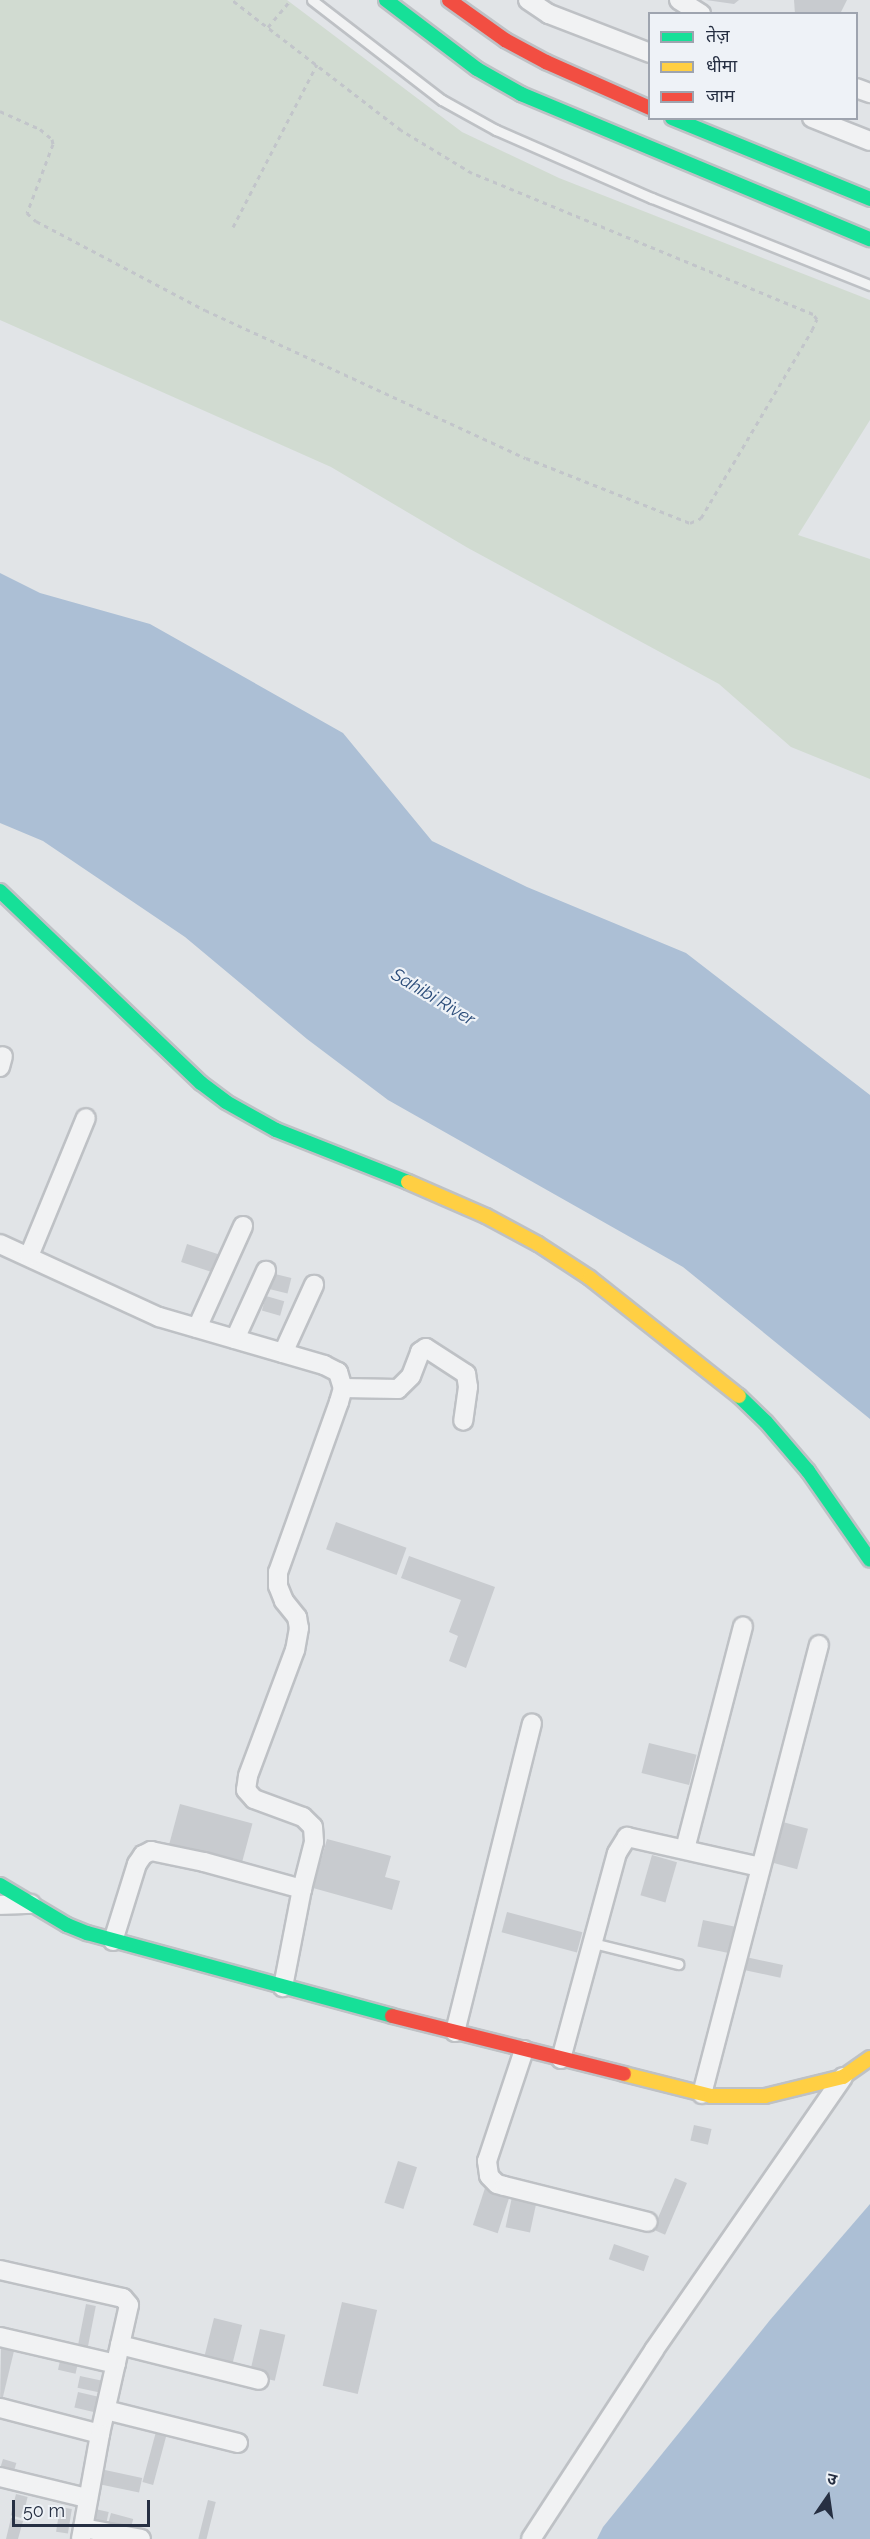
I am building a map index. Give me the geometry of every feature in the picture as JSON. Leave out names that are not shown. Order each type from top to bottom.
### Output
[{"type":"street","points":[[386,0],[477,69],[521,94],[870,239]]},
{"type":"street","points":[[449,0],[515,46],[648,107]]},
{"type":"street","points":[[528,0],[549,14],[648,52]]},
{"type":"street","points":[[679,0],[698,12]]},
{"type":"street","points":[[677,120],[870,199]]},
{"type":"street","points":[[817,120],[870,141]]},
{"type":"street","points":[[0,891],[201,1083],[226,1102],[276,1130],[416,1185],[486,1216],[538,1244],[590,1278],[740,1397],[766,1422],[808,1471],[870,1560]]},
{"type":"street","points":[[29,1256],[86,1118]]},
{"type":"street","points":[[197,1328],[243,1226]]},
{"type":"street","points":[[0,1244],[137,1308],[338,1372],[343,1388],[278,1572],[278,1586],[284,1601],[297,1617],[299,1628],[295,1650],[248,1776],[246,1790],[254,1800],[303,1817],[313,1827],[314,1842],[302,1888],[284,1987]]},
{"type":"street","points":[[235,1339],[266,1270]]},
{"type":"street","points":[[283,1353],[314,1286]]},
{"type":"street","points":[[343,1388],[398,1389],[411,1376],[420,1352],[426,1348],[466,1374],[468,1387],[463,1421]]},
{"type":"street","points":[[684,1849],[742,1626]]},
{"type":"street","points":[[702,2094],[819,1645]]},
{"type":"street","points":[[455,2032],[532,1723]]},
{"type":"street","points":[[561,2059],[617,1853],[627,1837],[760,1868]]},
{"type":"street","points":[[113,1941],[136,1864],[143,1855],[151,1851],[193,1859],[302,1888]]},
{"type":"street","points":[[0,1885],[67,1925],[113,1941],[524,2050],[702,2094],[734,2097],[765,2096],[843,2077]]},
{"type":"street","points":[[0,1905],[32,1904]]},
{"type":"street","points":[[524,2050],[487,2161],[489,2176],[497,2184],[648,2222]]},
{"type":"street","points":[[531,2539],[654,2350],[843,2077],[870,2058]]},
{"type":"street","points":[[0,2270],[128,2301],[129,2310],[100,2433],[82,2534],[141,2539]]},
{"type":"street","points":[[0,2337],[116,2364]]},
{"type":"street","points":[[120,2345],[259,2380]]},
{"type":"street","points":[[0,2408],[100,2433]]},
{"type":"street","points":[[106,2410],[238,2443]]},
{"type":"street","points":[[0,2477],[87,2498]]},
{"type":"lane","points":[[312,0],[442,100],[496,130],[652,198],[870,285]]},
{"type":"lane","points":[[593,1943],[678,1964]]},
{"type":"path","points":[[0,111],[40,129],[52,140],[51,151],[27,213],[36,220],[205,310],[526,458],[690,523],[701,518],[812,330],[817,319],[813,314],[472,174],[401,130],[232,0]]},
{"type":"path","points":[[268,27],[291,0]]},
{"type":"path","points":[[233,227],[317,64]]},
{"type":"shaded area","points":[[0,0],[287,0],[462,132],[559,178],[870,300],[870,420],[798,535],[870,559],[870,779],[791,747],[719,684],[468,548],[331,467],[0,320]]},
{"type":"water","name":"Sahibi River","points":[[0,573],[40,593],[150,624],[343,733],[432,841],[527,887],[686,953],[870,1095],[870,1419],[683,1267],[388,1100],[307,1039],[185,937],[43,841],[0,823]]},
{"type":"water","points":[[870,2204],[870,2539],[597,2539],[603,2527],[770,2320]]},
{"type":"building","points":[[706,0],[739,0],[734,4]]},
{"type":"building","points":[[794,0],[847,0],[841,12],[795,12]]},
{"type":"building","points":[[187,1244],[218,1254],[213,1272],[181,1262]]},
{"type":"building","points":[[271,1273],[291,1278],[288,1294],[267,1289]]},
{"type":"building","points":[[266,1296],[284,1301],[280,1316],[262,1310]]},
{"type":"building","points":[[336,1522],[406,1548],[397,1575],[326,1549]]},
{"type":"building","points":[[409,1556],[495,1587],[466,1668],[449,1661],[458,1636],[449,1632],[461,1600],[401,1578]]},
{"type":"building","points":[[649,1743],[697,1755],[689,1785],[642,1773]]},
{"type":"building","points":[[180,1804],[252,1823],[240,1871],[167,1851]]},
{"type":"building","points":[[779,1821],[808,1829],[797,1869],[768,1862]]},
{"type":"building","points":[[327,1839],[391,1856],[385,1877],[400,1881],[392,1910],[313,1888]]},
{"type":"building","points":[[652,1855],[677,1862],[665,1903],[640,1895]]},
{"type":"building","points":[[507,1912],[582,1932],[577,1952],[502,1932]]},
{"type":"building","points":[[703,1920],[735,1927],[730,1953],[697,1946]]},
{"type":"building","points":[[741,1956],[783,1965],[780,1978],[738,1969]]},
{"type":"building","points":[[694,2125],[712,2129],[708,2145],[690,2141]]},
{"type":"building","points":[[398,2161],[417,2167],[403,2209],[384,2203]]},
{"type":"building","points":[[675,2178],[687,2183],[665,2235],[653,2230]]},
{"type":"building","points":[[485,2188],[510,2196],[498,2233],[473,2225]]},
{"type":"building","points":[[512,2197],[536,2202],[530,2233],[506,2227]]},
{"type":"building","points":[[614,2244],[649,2256],[644,2271],[609,2259]]},
{"type":"building","points":[[342,2302],[377,2310],[358,2394],[323,2386]]},
{"type":"building","points":[[86,2304],[96,2306],[86,2356],[76,2354]]},
{"type":"building","points":[[214,2318],[242,2325],[231,2371],[203,2364]]},
{"type":"building","points":[[260,2329],[285,2335],[275,2381],[249,2375]]},
{"type":"building","points":[[1,2348],[14,2351],[0,2405]]},
{"type":"building","points":[[60,2361],[78,2365],[76,2374],[58,2370]]},
{"type":"building","points":[[80,2376],[103,2381],[101,2393],[78,2388]]},
{"type":"building","points":[[78,2392],[99,2397],[96,2413],[74,2408]]},
{"type":"building","points":[[157,2428],[168,2431],[153,2485],[143,2482]]},
{"type":"building","points":[[3,2459],[16,2463],[13,2474],[0,2470]]},
{"type":"building","points":[[105,2470],[142,2478],[139,2493],[102,2485]]},
{"type":"building","points":[[16,2494],[28,2497],[22,2518],[11,2515]]},
{"type":"building","points":[[208,2500],[216,2502],[207,2539],[198,2539]]},
{"type":"building","points":[[60,2507],[72,2509],[68,2534],[56,2532]]},
{"type":"building","points":[[95,2509],[109,2512],[105,2528],[92,2525]]},
{"type":"building","points":[[111,2513],[133,2519],[130,2532],[107,2527]]},
{"type":"building","points":[[11,2518],[23,2521],[18,2539],[6,2539]]},
{"type":"traffic: fast","points":[[386,0],[477,69],[521,94],[870,239]]},
{"type":"traffic: fast","points":[[677,120],[870,199]]},
{"type":"traffic: fast","points":[[0,891],[201,1083],[226,1102],[276,1130],[408,1182]]},
{"type":"traffic: fast","points":[[739,1396],[766,1422],[808,1471],[870,1560]]},
{"type":"traffic: fast","points":[[0,1885],[67,1925],[87,1933],[392,2016]]},
{"type":"traffic: slow","points":[[408,1182],[486,1216],[538,1244],[590,1278],[739,1396]]},
{"type":"traffic: slow","points":[[624,2074],[711,2096],[765,2096],[843,2077],[870,2058]]},
{"type":"traffic: jam","points":[[449,0],[505,40],[546,62],[648,107]]},
{"type":"traffic: jam","points":[[392,2016],[624,2074]]}]
